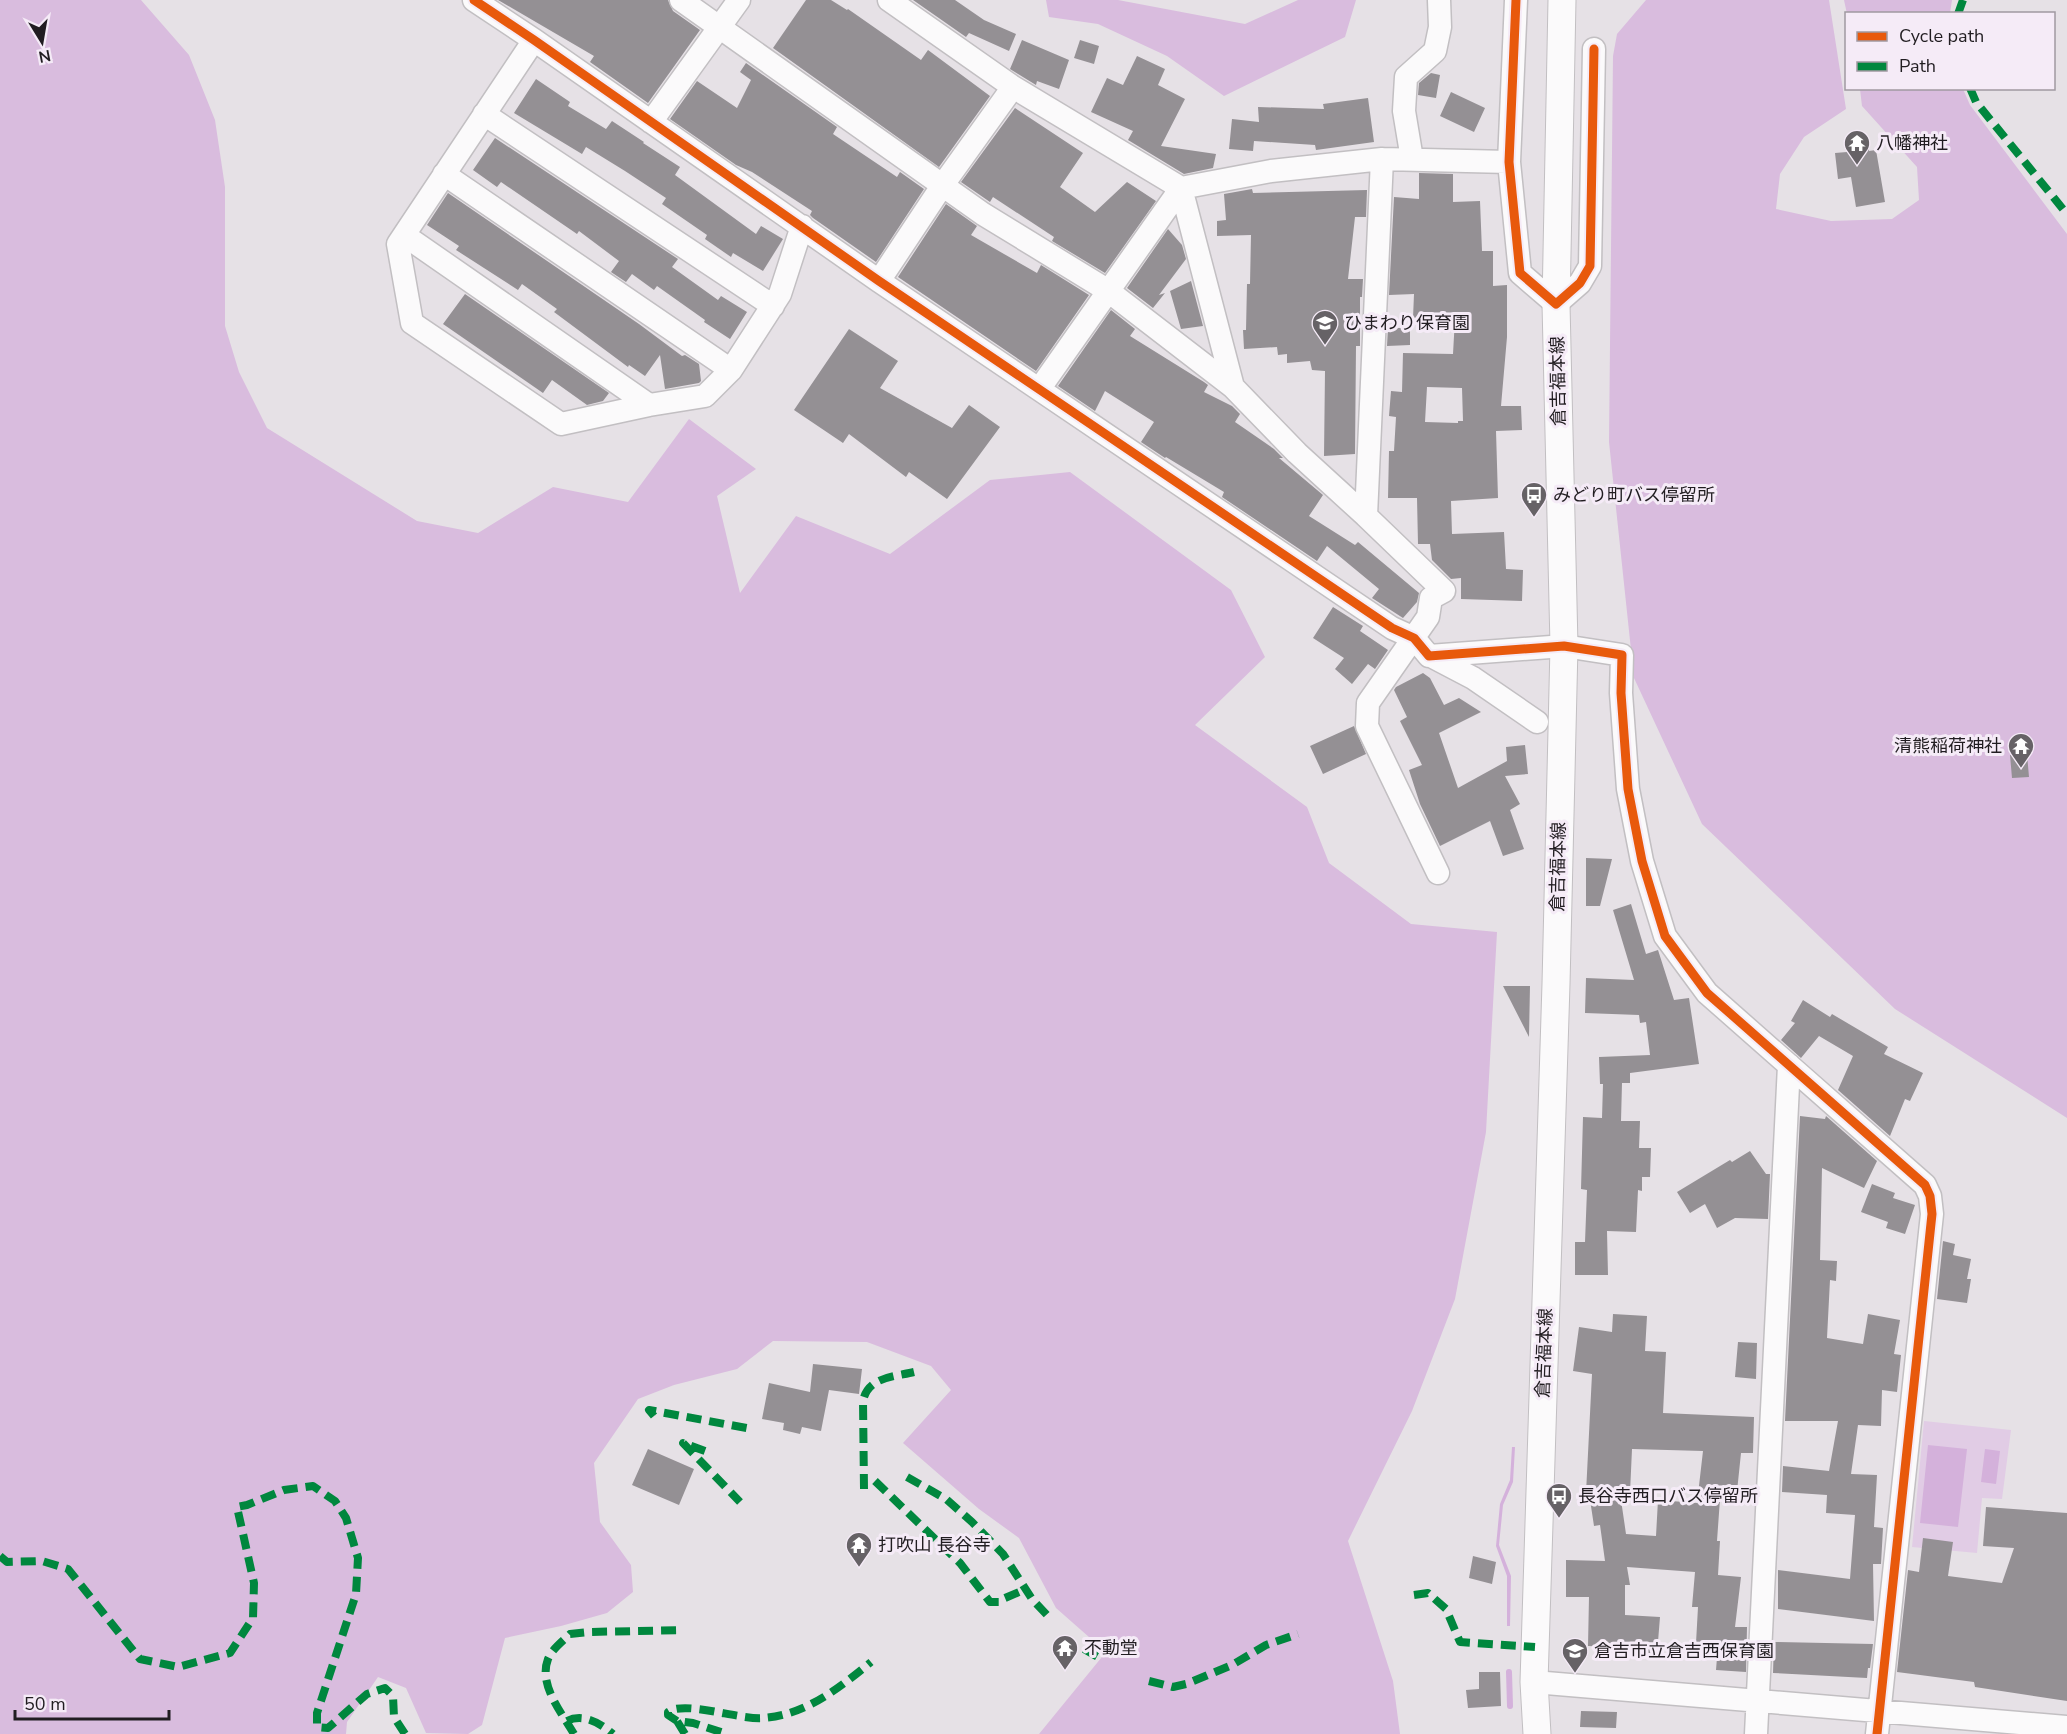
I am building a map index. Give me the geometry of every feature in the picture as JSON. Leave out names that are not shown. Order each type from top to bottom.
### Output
[{"type":"main road","name":"倉吉福本線","points":[[1538,1734],[1534,1682],[1564,646],[1556,304],[1562,0]]},
{"type":"street","points":[[474,0],[879,281],[1392,628],[1414,638],[1430,656],[1473,678],[1537,722]]},
{"type":"street","points":[[681,0],[983,214],[1107,290],[1233,387],[1297,453],[1443,591],[1431,598],[1428,617],[1368,703],[1367,726],[1438,873]]},
{"type":"street","points":[[651,122],[739,0]]},
{"type":"street","points":[[889,0],[1013,87],[1181,188],[1271,171],[1382,159],[1509,162]]},
{"type":"street","points":[[1412,159],[1404,111],[1406,77],[1435,51],[1440,27],[1439,0]]},
{"type":"street","points":[[1516,0],[1509,162],[1520,273],[1556,304],[1580,283],[1590,266],[1594,49]]},
{"type":"street","points":[[534,40],[398,244],[412,323],[561,424],[649,405],[705,396],[731,370],[780,294],[802,226]]},
{"type":"street","points":[[879,281],[942,186],[1013,87]]},
{"type":"street","points":[[484,114],[773,306]]},
{"type":"street","points":[[1366,516],[1382,159]]},
{"type":"street","points":[[444,174],[731,370]]},
{"type":"street","points":[[1040,388],[1181,188]]},
{"type":"street","points":[[1181,188],[1233,387]]},
{"type":"street","points":[[404,235],[649,405]]},
{"type":"street","points":[[1430,656],[1564,646],[1622,655],[1621,693],[1629,789],[1642,861],[1665,936],[1707,993],[1925,1185],[1930,1196],[1932,1214],[1877,1734]]},
{"type":"street","points":[[1756,1734],[1789,1065]]},
{"type":"street","points":[[1534,1682],[2067,1727]]},
{"type":"shaded area","points":[[0,0],[141,0],[189,55],[215,120],[225,187],[225,326],[239,372],[267,428],[417,521],[478,533],[553,487],[628,502],[689,419],[756,469],[717,496],[740,593],[796,516],[890,554],[990,480],[1070,472],[1231,590],[1265,657],[1195,725],[1307,807],[1329,863],[1411,924],[1497,932],[1486,1132],[1455,1299],[1412,1411],[1348,1541],[1393,1681],[1400,1734],[1039,1734],[1106,1652],[1056,1608],[1019,1538],[979,1509],[903,1443],[951,1390],[931,1366],[867,1342],[773,1341],[737,1369],[674,1385],[638,1399],[594,1463],[600,1522],[631,1565],[633,1592],[607,1613],[505,1638],[482,1725],[468,1734],[426,1733],[406,1688],[378,1677],[347,1722],[346,1734],[0,1734]]},
{"type":"shaded area","points":[[1046,0],[1118,0],[1245,24],[1298,0],[1356,0],[1345,37],[1224,96],[1167,56],[1098,24],[1049,17]]},
{"type":"shaded area","points":[[1646,0],[1829,0],[1846,109],[1804,137],[1780,174],[1776,209],[1831,221],[1892,219],[1919,200],[1917,167],[1862,106],[1860,90],[1963,90],[1970,105],[2067,234],[2067,1118],[1895,1009],[1702,824],[1634,678],[1609,442],[1613,56],[1617,34]]},
{"type":"shaded area","points":[[1844,0],[1952,0],[1950,12],[1847,12]]},
{"type":"shaded area","points":[[1924,1421],[2011,1430],[2002,1499],[1982,1498],[1977,1553],[1912,1547]]},
{"type":"shaded area","points":[[1928,1445],[1967,1449],[1958,1527],[1920,1523]]},
{"type":"shaded area","points":[[1512,1447],[1515,1447],[1513,1482],[1503,1505],[1499,1545],[1511,1576],[1510,1626],[1507,1626],[1507,1576],[1496,1546],[1500,1504],[1510,1480]]},
{"type":"shaded area","points":[[1985,1449],[2000,1451],[1996,1484],[1981,1482]]},
{"type":"building","points":[[498,0],[668,0],[673,11],[700,30],[648,103],[590,62],[594,56]]},
{"type":"building","points":[[806,0],[831,0],[848,9],[921,60],[928,50],[990,96],[939,167],[773,48]]},
{"type":"building","points":[[913,0],[955,0],[984,20],[1016,34],[1009,51],[969,33],[966,37]]},
{"type":"building","points":[[1022,40],[1069,60],[1059,89],[1037,81],[1036,85],[1010,69]]},
{"type":"building","points":[[1080,40],[1099,46],[1094,64],[1074,58]]},
{"type":"building","points":[[1137,56],[1165,69],[1158,85],[1185,99],[1161,146],[1216,154],[1213,168],[1184,174],[1128,140],[1133,131],[1091,112],[1107,78],[1123,85]]},
{"type":"building","points":[[746,63],[837,127],[833,134],[897,177],[900,172],[924,189],[876,262],[813,218],[810,215],[812,211],[752,172],[736,165],[670,119],[697,81],[737,108],[751,80],[740,72]]},
{"type":"building","points":[[1431,73],[1440,75],[1436,98],[1418,95],[1419,83]]},
{"type":"building","points":[[536,79],[570,102],[568,106],[606,129],[612,121],[680,167],[675,175],[756,234],[761,226],[783,239],[763,271],[733,253],[731,257],[705,239],[707,235],[662,204],[666,198],[625,171],[586,147],[582,154],[514,113]]},
{"type":"building","points":[[1451,92],[1485,108],[1474,132],[1440,116]]},
{"type":"building","points":[[1368,98],[1374,142],[1316,150],[1315,145],[1254,141],[1253,151],[1229,149],[1232,119],[1259,122],[1258,107],[1324,109],[1323,104]]},
{"type":"building","points":[[1015,108],[1083,153],[1060,187],[1095,212],[1127,182],[1156,201],[1105,273],[1052,241],[1054,237],[993,197],[990,202],[961,182]]},
{"type":"building","points":[[495,138],[678,259],[672,267],[718,300],[721,296],[747,312],[730,339],[657,286],[654,290],[632,274],[626,282],[611,272],[619,261],[579,231],[577,234],[501,182],[497,187],[473,170]]},
{"type":"building","points":[[1868,143],[1869,151],[1876,150],[1885,202],[1856,207],[1851,177],[1838,179],[1835,153],[1847,152],[1846,145]]},
{"type":"building","points":[[1419,173],[1453,174],[1453,202],[1480,201],[1482,251],[1493,251],[1493,286],[1507,285],[1507,337],[1501,406],[1521,406],[1522,430],[1496,431],[1498,498],[1451,501],[1452,534],[1504,532],[1506,569],[1523,570],[1522,601],[1461,599],[1461,578],[1451,579],[1432,560],[1430,544],[1418,544],[1417,498],[1388,498],[1389,451],[1394,451],[1396,417],[1389,416],[1391,391],[1402,392],[1403,353],[1453,354],[1455,318],[1413,318],[1414,294],[1389,295],[1394,197],[1419,199]],"holes":[[[1427,387],[1462,388],[1463,421],[1458,421],[1458,423],[1425,422]]]},
{"type":"building","points":[[1252,189],[1253,193],[1367,190],[1366,217],[1355,217],[1348,279],[1363,279],[1362,297],[1360,297],[1360,346],[1356,346],[1355,454],[1324,456],[1325,371],[1312,370],[1310,361],[1287,363],[1287,354],[1278,355],[1277,347],[1244,349],[1243,330],[1246,330],[1247,284],[1250,284],[1251,235],[1217,236],[1217,221],[1226,220],[1224,194]]},
{"type":"building","points":[[448,193],[682,356],[685,355],[699,364],[701,381],[665,389],[660,355],[645,376],[629,365],[628,367],[554,312],[557,309],[522,284],[518,290],[456,250],[459,246],[427,225]]},
{"type":"building","points":[[946,204],[977,226],[971,235],[1037,273],[1041,265],[1089,295],[1036,371],[898,277]]},
{"type":"building","points":[[1168,229],[1182,245],[1186,259],[1159,295],[1165,293],[1153,308],[1127,288]]},
{"type":"building","points":[[1191,281],[1203,326],[1181,329],[1170,291]]},
{"type":"building","points":[[465,294],[609,393],[603,401],[587,405],[552,380],[543,393],[443,324]]},
{"type":"building","points":[[1111,310],[1135,329],[1130,336],[1208,385],[1204,392],[1232,406],[1240,414],[1235,422],[1274,449],[1283,458],[1279,458],[1323,495],[1309,516],[1355,545],[1358,542],[1419,593],[1417,602],[1403,618],[1372,598],[1379,589],[1327,546],[1317,561],[1222,497],[1224,492],[1141,442],[1154,422],[1105,391],[1095,411],[1058,386]]},
{"type":"building","points":[[1388,328],[1410,328],[1410,345],[1387,346]]},
{"type":"building","points":[[849,329],[898,361],[880,388],[952,428],[969,405],[1000,427],[947,499],[909,472],[906,477],[849,434],[843,443],[794,410]]},
{"type":"building","points":[[1333,607],[1363,626],[1360,631],[1388,650],[1375,669],[1368,664],[1352,684],[1335,669],[1344,658],[1313,638]]},
{"type":"building","points":[[1423,673],[1430,678],[1444,705],[1459,698],[1481,712],[1439,733],[1458,788],[1507,761],[1506,747],[1525,745],[1528,774],[1505,776],[1520,804],[1510,810],[1524,849],[1503,856],[1490,821],[1440,846],[1420,804],[1409,770],[1422,765],[1400,721],[1407,717],[1394,690]]},
{"type":"building","points":[[1354,726],[1366,754],[1323,774],[1310,746]]},
{"type":"building","points":[[2027,754],[2029,777],[2012,778],[2010,755]]},
{"type":"building","points":[[1586,858],[1612,859],[1600,906],[1586,906]]},
{"type":"building","points":[[1631,904],[1646,954],[1658,950],[1674,1000],[1689,998],[1699,1064],[1630,1073],[1630,1083],[1622,1083],[1621,1121],[1640,1121],[1639,1148],[1651,1148],[1650,1177],[1642,1177],[1642,1191],[1638,1190],[1636,1232],[1607,1231],[1608,1275],[1575,1275],[1575,1242],[1585,1242],[1587,1190],[1581,1189],[1583,1117],[1602,1118],[1603,1084],[1600,1084],[1599,1057],[1650,1055],[1646,1022],[1640,1023],[1639,1015],[1585,1013],[1586,978],[1634,980],[1613,910]]},
{"type":"building","points":[[1503,986],[1530,986],[1529,1037]]},
{"type":"building","points":[[1803,1000],[1830,1017],[1832,1014],[1888,1047],[1884,1054],[1923,1073],[1910,1101],[1905,1099],[1890,1136],[1838,1090],[1853,1056],[1819,1036],[1801,1058],[1781,1040],[1795,1023],[1791,1021]]},
{"type":"building","points":[[1800,1116],[1825,1119],[1826,1116],[1877,1161],[1864,1188],[1822,1168],[1820,1260],[1837,1261],[1836,1281],[1830,1280],[1827,1338],[1863,1344],[1868,1314],[1900,1320],[1894,1354],[1901,1355],[1897,1392],[1882,1390],[1881,1426],[1858,1425],[1851,1474],[1877,1475],[1874,1527],[1883,1528],[1881,1564],[1873,1564],[1874,1621],[1778,1609],[1778,1570],[1850,1579],[1855,1515],[1826,1513],[1827,1495],[1782,1492],[1783,1466],[1829,1471],[1838,1421],[1785,1421]]},
{"type":"building","points":[[1750,1151],[1766,1174],[1770,1174],[1768,1219],[1735,1218],[1717,1228],[1705,1204],[1690,1213],[1677,1192],[1730,1160],[1732,1162]]},
{"type":"building","points":[[1872,1184],[1895,1193],[1893,1198],[1915,1205],[1905,1234],[1886,1228],[1888,1222],[1861,1212]]},
{"type":"building","points":[[1943,1241],[1955,1244],[1953,1255],[1971,1259],[1967,1279],[1971,1279],[1967,1303],[1937,1299]]},
{"type":"building","points":[[1613,1314],[1647,1316],[1645,1351],[1666,1352],[1663,1413],[1754,1417],[1753,1453],[1741,1453],[1736,1501],[1720,1499],[1717,1541],[1720,1541],[1718,1575],[1741,1577],[1735,1627],[1747,1627],[1746,1672],[1716,1670],[1718,1645],[1696,1643],[1698,1607],[1692,1607],[1695,1572],[1627,1567],[1630,1585],[1625,1585],[1625,1615],[1660,1617],[1657,1654],[1632,1652],[1632,1648],[1588,1646],[1589,1597],[1566,1597],[1566,1560],[1605,1561],[1600,1525],[1594,1526],[1589,1493],[1586,1493],[1592,1374],[1573,1371],[1579,1327],[1612,1332]],"holes":[[[1632,1449],[1703,1451],[1697,1503],[1658,1500],[1656,1536],[1626,1534],[1620,1493],[1630,1493]]]},
{"type":"building","points":[[1738,1342],[1757,1343],[1756,1379],[1735,1377]]},
{"type":"building","points":[[813,1364],[862,1369],[859,1394],[829,1390],[821,1431],[802,1427],[800,1434],[783,1430],[784,1423],[762,1419],[769,1383],[810,1392]]},
{"type":"building","points":[[648,1449],[694,1469],[679,1505],[632,1485]]},
{"type":"building","points":[[1986,1507],[2067,1513],[2067,1701],[1975,1687],[1974,1682],[1897,1672],[1908,1570],[1919,1572],[1923,1538],[1953,1542],[1948,1576],[2002,1583],[2014,1548],[1983,1546]]},
{"type":"building","points":[[1473,1556],[1496,1562],[1492,1584],[1469,1578]]},
{"type":"building","points":[[1774,1642],[1873,1644],[1867,1678],[1773,1673]]},
{"type":"building","points":[[1479,1672],[1500,1672],[1501,1706],[1468,1708],[1466,1690],[1479,1689]]},
{"type":"building","points":[[1581,1711],[1617,1712],[1616,1728],[1580,1727]]},
{"type":"waterway","points":[[1509,1672],[1510,1706]]},
{"type":"marked path","points":[[1959,12],[1963,0]]},
{"type":"marked path","points":[[1971,90],[1976,102],[2067,214]]},
{"type":"marked path","points":[[864,1489],[863,1401],[866,1393],[870,1387],[882,1379],[914,1372]]},
{"type":"marked path","points":[[654,1416],[649,1410],[752,1429]]},
{"type":"marked path","points":[[705,1451],[683,1443],[740,1502]]},
{"type":"marked path","points":[[907,1477],[946,1499],[972,1522],[1003,1554],[1032,1599],[1047,1615]]},
{"type":"marked path","points":[[875,1481],[960,1563],[990,1602],[1001,1602],[1026,1589]]},
{"type":"marked path","points":[[0,1556],[7,1562],[42,1561],[68,1569],[140,1659],[178,1667],[230,1653],[253,1618],[254,1583],[237,1507],[284,1490],[313,1486],[335,1501],[346,1518],[358,1558],[356,1594],[317,1713],[317,1727],[328,1728],[367,1694],[385,1688],[393,1696],[394,1717],[405,1734]]},
{"type":"marked path","points":[[1414,1595],[1428,1593],[1446,1609],[1460,1642],[1535,1647]]},
{"type":"marked path","points":[[574,1734],[558,1708],[546,1679],[548,1659],[561,1642],[570,1634],[589,1632],[684,1630]]},
{"type":"marked path","points":[[1149,1681],[1173,1687],[1186,1684],[1232,1665],[1266,1645],[1298,1634]]},
{"type":"marked path","points":[[1084,1649],[1098,1657]]},
{"type":"marked path","points":[[677,1721],[668,1715],[668,1712],[687,1708],[753,1718],[794,1712],[821,1699],[871,1662]]},
{"type":"marked path","points":[[567,1721],[579,1718],[591,1720],[613,1734]]},
{"type":"marked path","points":[[685,1734],[677,1721],[693,1723],[727,1734]]},
{"type":"cycle path","points":[[474,0],[879,281],[1392,628],[1414,638],[1429,656],[1564,646],[1622,655],[1621,693],[1628,789],[1642,861],[1665,936],[1707,993],[1925,1185],[1930,1196],[1932,1214],[1877,1734]]},
{"type":"cycle path","points":[[1516,0],[1509,162],[1520,273],[1556,304],[1580,283],[1590,266],[1594,49]]},
{"type":"place","name":"八幡神社","points":[[1857,166]]},
{"type":"place","name":"ひまわり保育園","points":[[1325,346]]},
{"type":"place","name":"みどり町バス停留所","points":[[1534,518]]},
{"type":"place","name":"清熊稲荷神社","points":[[2021,769]]},
{"type":"place","name":"長谷寺西口バス停留所","points":[[1559,1519]]},
{"type":"place","name":"打吹山 長谷寺","points":[[859,1568]]},
{"type":"place","name":"不動堂","points":[[1065,1671]]},
{"type":"place","name":"倉吉市立倉吉西保育園","points":[[1575,1674]]}]
